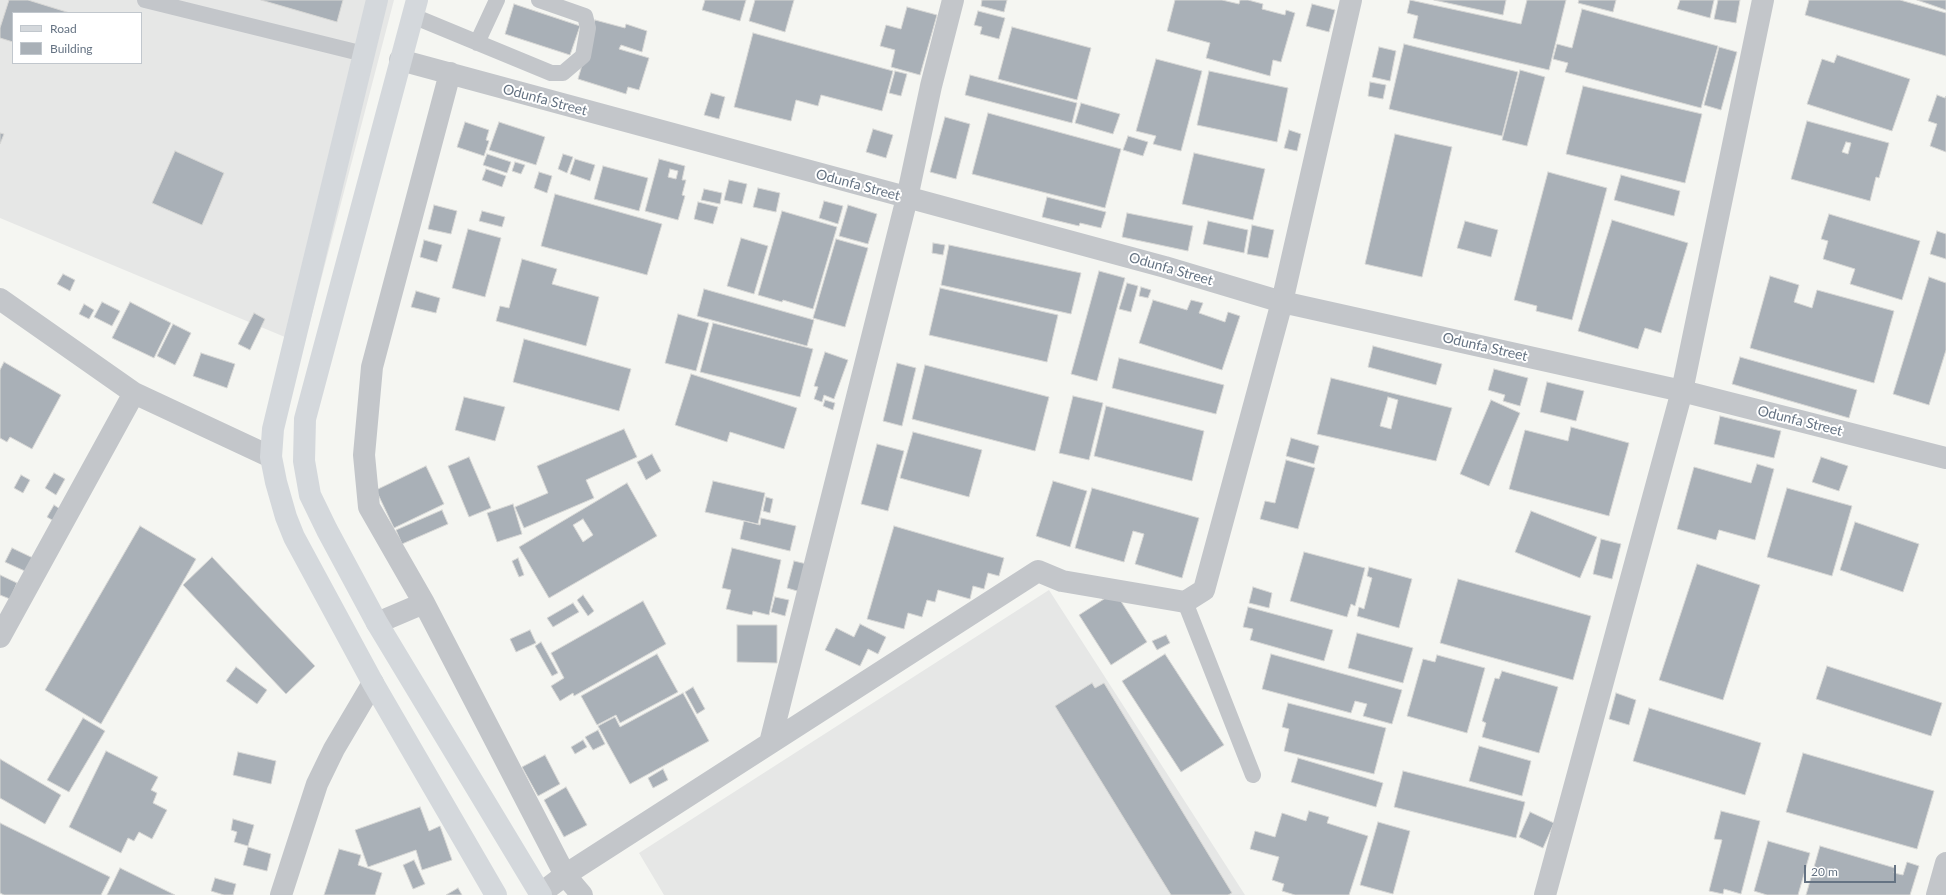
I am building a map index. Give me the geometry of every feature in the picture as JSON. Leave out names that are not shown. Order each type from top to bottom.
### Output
[{"type":"main road","points":[[377,0],[273,429],[270,457],[276,482],[294,537],[373,683],[496,895]]},
{"type":"main road","points":[[415,8],[306,419],[304,461],[310,495],[326,530],[377,623],[540,894]]},
{"type":"street","points":[[770,743],[906,198],[930,86],[953,0]]},
{"type":"street","points":[[540,894],[565,875],[1038,571],[1062,581],[1185,602],[1204,590],[1282,302],[1351,0]]},
{"type":"street","points":[[1545,895],[1682,391],[1763,0]]},
{"type":"street","name":"Odunfa Street","points":[[400,60],[1165,267],[1282,302],[1682,391],[1946,458]]},
{"type":"street","points":[[450,73],[372,367],[364,455],[369,507],[424,603],[565,875],[582,895]]},
{"type":"street","points":[[0,300],[134,393],[270,457]]},
{"type":"street","points":[[0,637],[134,393]]},
{"type":"street","points":[[377,623],[424,603]]},
{"type":"street","points":[[281,895],[317,784],[334,749],[373,683]]},
{"type":"street","points":[[1937,895],[1946,863]]},
{"type":"lane","points":[[145,0],[364,54]]},
{"type":"lane","points":[[477,43],[497,0]]},
{"type":"lane","points":[[415,8],[477,43],[551,73],[563,73],[583,56],[588,28],[585,16],[539,0]]},
{"type":"lane","points":[[1185,602],[1253,775]]},
{"type":"shaded area","points":[[0,0],[394,0],[304,345],[0,218]]},
{"type":"shaded area","points":[[1049,590],[1245,895],[664,895],[639,853]]},
{"type":"building","points":[[9,0],[28,0],[67,12],[12,12],[12,42],[0,38],[0,28]]},
{"type":"building","points":[[261,0],[343,0],[337,22]]},
{"type":"building","points":[[705,0],[746,0],[740,21],[702,10]]},
{"type":"building","points":[[755,0],[794,0],[785,32],[749,21]]},
{"type":"building","points":[[982,0],[1007,0],[1004,12],[981,6]]},
{"type":"building","points":[[1175,0],[1222,0],[1239,4],[1240,0],[1248,0],[1263,4],[1262,9],[1285,15],[1286,10],[1295,13],[1281,62],[1273,60],[1270,76],[1206,58],[1210,43],[1167,31]]},
{"type":"building","points":[[1410,0],[1521,24],[1527,0],[1566,0],[1549,70],[1413,38],[1418,16],[1407,13]]},
{"type":"building","points":[[1434,0],[1506,0],[1503,15]]},
{"type":"building","points":[[1579,0],[1616,0],[1613,12],[1578,3]]},
{"type":"building","points":[[1680,0],[1714,0],[1710,18],[1677,9]]},
{"type":"building","points":[[1718,0],[1740,0],[1736,23],[1714,19]]},
{"type":"building","points":[[1809,0],[1900,0],[1946,13],[1946,56],[1805,15]]},
{"type":"building","points":[[1917,0],[1946,0],[1946,10]]},
{"type":"building","points":[[514,4],[580,26],[570,55],[505,34]]},
{"type":"building","points":[[1312,4],[1335,10],[1329,32],[1306,26]]},
{"type":"building","points":[[907,7],[937,15],[920,75],[891,67],[895,50],[880,46],[886,25],[901,29]]},
{"type":"building","points":[[1582,9],[1718,46],[1701,108],[1565,72],[1568,63],[1553,59],[1557,44],[1572,48]]},
{"type":"building","points":[[978,11],[1005,18],[999,39],[980,34],[982,27],[974,25]]},
{"type":"building","points":[[595,20],[625,28],[626,24],[647,31],[642,52],[621,45],[619,49],[649,58],[639,90],[628,87],[626,94],[578,79]]},
{"type":"building","points":[[1012,27],[1091,48],[1077,100],[998,79]]},
{"type":"building","points":[[753,33],[893,71],[882,111],[821,95],[818,106],[796,100],[791,121],[734,107]]},
{"type":"building","points":[[1404,44],[1518,72],[1502,136],[1389,109]]},
{"type":"building","points":[[1379,47],[1396,51],[1390,81],[1372,77]]},
{"type":"building","points":[[1719,47],[1737,52],[1721,110],[1704,105]]},
{"type":"building","points":[[1837,55],[1910,79],[1892,131],[1807,104],[1822,59],[1834,63]]},
{"type":"building","points":[[1156,59],[1202,71],[1181,151],[1153,144],[1156,136],[1136,131]]},
{"type":"building","points":[[1520,70],[1545,77],[1527,146],[1502,140]]},
{"type":"building","points":[[895,71],[907,74],[901,96],[889,93]]},
{"type":"building","points":[[1209,71],[1288,88],[1277,142],[1197,125]]},
{"type":"building","points":[[970,75],[1077,103],[1072,123],[965,95]]},
{"type":"building","points":[[1370,82],[1386,85],[1383,99],[1368,96]]},
{"type":"building","points":[[1583,86],[1702,114],[1685,183],[1566,154]]},
{"type":"building","points":[[711,93],[725,97],[719,119],[704,115]]},
{"type":"building","points":[[1937,95],[1945,98],[1946,96],[1946,152],[1930,146],[1937,124],[1928,121]]},
{"type":"building","points":[[1081,103],[1120,114],[1113,134],[1075,123]]},
{"type":"building","points":[[988,113],[1121,149],[1105,208],[972,174]]},
{"type":"building","points":[[945,117],[970,124],[956,179],[930,172]]},
{"type":"building","points":[[1807,121],[1889,143],[1879,178],[1876,177],[1870,201],[1791,179]],"holes":[[[1846,142],[1851,143],[1848,154],[1842,152]]]},
{"type":"building","points":[[465,122],[489,130],[486,140],[489,141],[484,156],[457,147]]},
{"type":"building","points":[[499,122],[545,137],[536,165],[489,150]]},
{"type":"building","points":[[873,129],[893,135],[886,158],[866,152]]},
{"type":"building","points":[[1289,130],[1301,134],[1297,151],[1284,148]]},
{"type":"building","points":[[0,133],[4,134],[0,144]]},
{"type":"building","points":[[1395,134],[1452,147],[1422,277],[1365,264]]},
{"type":"building","points":[[1128,136],[1148,142],[1143,156],[1123,150]]},
{"type":"building","points":[[175,151],[224,173],[202,225],[152,203]]},
{"type":"building","points":[[1194,153],[1265,169],[1253,220],[1182,204]]},
{"type":"building","points":[[487,154],[511,162],[507,173],[483,165]]},
{"type":"building","points":[[563,154],[573,157],[567,173],[558,169]]},
{"type":"building","points":[[575,159],[595,165],[590,181],[570,174]]},
{"type":"building","points":[[659,159],[685,166],[682,180],[686,180],[682,195],[685,196],[678,220],[645,211]],"holes":[[[670,169],[678,171],[676,179],[668,177]]]},
{"type":"building","points":[[515,162],[525,165],[521,174],[512,171]]},
{"type":"building","points":[[603,166],[648,178],[639,211],[594,199]]},
{"type":"building","points":[[486,169],[506,176],[502,187],[482,180]]},
{"type":"building","points":[[539,172],[552,176],[547,193],[534,188]]},
{"type":"building","points":[[1548,172],[1607,188],[1572,320],[1536,311],[1537,306],[1514,300]]},
{"type":"building","points":[[1621,175],[1680,191],[1674,216],[1614,200]]},
{"type":"building","points":[[729,180],[747,184],[742,204],[724,200]]},
{"type":"building","points":[[758,188],[780,193],[776,212],[753,207]]},
{"type":"building","points":[[704,189],[722,193],[720,204],[701,200]]},
{"type":"building","points":[[555,194],[662,224],[647,275],[541,246]]},
{"type":"building","points":[[1047,197],[1106,212],[1101,228],[1080,223],[1079,226],[1042,217]]},
{"type":"building","points":[[824,201],[843,206],[838,224],[819,218]]},
{"type":"building","points":[[698,202],[718,207],[713,224],[694,219]]},
{"type":"building","points":[[434,205],[457,211],[451,234],[428,229]]},
{"type":"building","points":[[848,205],[877,214],[868,244],[839,236]]},
{"type":"building","points":[[482,211],[505,217],[502,227],[479,221]]},
{"type":"building","points":[[782,211],[837,227],[813,309],[783,300],[782,302],[758,295]]},
{"type":"building","points":[[1127,213],[1193,226],[1188,251],[1122,237]]},
{"type":"building","points":[[1829,214],[1920,241],[1902,300],[1850,284],[1855,269],[1823,259],[1828,241],[1821,239]]},
{"type":"building","points":[[1612,220],[1688,243],[1661,333],[1645,328],[1638,349],[1578,331]]},
{"type":"building","points":[[1208,221],[1248,230],[1244,253],[1203,244]]},
{"type":"building","points":[[1465,221],[1498,230],[1491,257],[1457,248]]},
{"type":"building","points":[[1252,225],[1274,230],[1268,258],[1247,254]]},
{"type":"building","points":[[468,229],[501,238],[485,297],[452,288]]},
{"type":"building","points":[[1937,231],[1946,234],[1946,259],[1930,254]]},
{"type":"building","points":[[741,238],[768,246],[754,294],[727,286]]},
{"type":"building","points":[[836,239],[868,248],[845,327],[813,318]]},
{"type":"building","points":[[424,240],[442,245],[437,262],[420,257]]},
{"type":"building","points":[[933,243],[945,245],[943,255],[932,253]]},
{"type":"building","points":[[949,245],[1081,273],[1071,314],[941,285]]},
{"type":"building","points":[[522,259],[557,269],[552,284],[599,297],[586,346],[496,321],[500,306],[509,308]]},
{"type":"building","points":[[1099,271],[1125,278],[1097,381],[1071,374]]},
{"type":"building","points":[[63,274],[75,280],[70,291],[57,284]]},
{"type":"building","points":[[1770,276],[1799,285],[1794,302],[1812,308],[1817,290],[1894,311],[1874,383],[1750,348]]},
{"type":"building","points":[[1929,277],[1946,283],[1946,350],[1929,405],[1893,394]]},
{"type":"building","points":[[1127,283],[1138,286],[1131,312],[1119,309]]},
{"type":"building","points":[[1141,287],[1151,290],[1148,298],[1139,296]]},
{"type":"building","points":[[940,288],[1058,315],[1047,362],[929,335]]},
{"type":"building","points":[[704,289],[814,320],[807,346],[697,316]]},
{"type":"building","points":[[416,291],[440,298],[436,313],[411,307]]},
{"type":"building","points":[[1153,300],[1187,310],[1191,300],[1203,303],[1199,313],[1225,322],[1228,312],[1240,316],[1222,370],[1139,343]]},
{"type":"building","points":[[102,302],[120,311],[112,326],[94,317]]},
{"type":"building","points":[[130,302],[171,323],[154,358],[112,338]]},
{"type":"building","points":[[84,304],[94,310],[89,319],[79,314]]},
{"type":"building","points":[[254,313],[265,319],[250,350],[238,344]]},
{"type":"building","points":[[678,314],[709,323],[696,371],[665,363]]},
{"type":"building","points":[[713,323],[813,349],[800,397],[700,372]]},
{"type":"building","points":[[173,324],[191,333],[175,365],[157,356]]},
{"type":"building","points":[[524,339],[631,369],[619,411],[513,382]]},
{"type":"building","points":[[1373,346],[1442,364],[1436,385],[1368,367]]},
{"type":"building","points":[[825,352],[848,360],[834,399],[824,395],[822,402],[814,399],[818,387],[814,386]]},
{"type":"building","points":[[201,353],[235,364],[227,388],[193,376]]},
{"type":"building","points":[[1740,357],[1857,390],[1849,418],[1732,384]]},
{"type":"building","points":[[1119,358],[1224,385],[1216,414],[1112,388]]},
{"type":"building","points":[[4,362],[61,395],[32,449],[10,437],[7,442],[0,438],[0,370]]},
{"type":"building","points":[[897,363],[916,368],[902,426],[883,421]]},
{"type":"building","points":[[925,365],[1049,397],[1035,451],[912,419]]},
{"type":"building","points":[[1494,369],[1528,378],[1520,406],[1503,401],[1505,395],[1488,390]]},
{"type":"building","points":[[691,374],[797,408],[784,449],[730,432],[727,442],[675,425]]},
{"type":"building","points":[[1331,378],[1452,408],[1436,461],[1317,434]],"holes":[[[1388,397],[1398,400],[1391,429],[1380,426]]]},
{"type":"building","points":[[1547,382],[1584,391],[1576,421],[1540,412]]},
{"type":"building","points":[[1073,396],[1103,403],[1089,460],[1059,453]]},
{"type":"building","points":[[464,397],[505,407],[495,441],[455,430]]},
{"type":"building","points":[[825,400],[835,403],[833,410],[823,406]]},
{"type":"building","points":[[1491,400],[1520,413],[1489,486],[1460,474]]},
{"type":"building","points":[[1106,406],[1204,431],[1192,481],[1094,456]]},
{"type":"building","points":[[1720,416],[1781,431],[1774,458],[1714,444]]},
{"type":"building","points":[[1571,427],[1629,443],[1609,516],[1509,489],[1525,430],[1568,441]]},
{"type":"building","points":[[624,429],[637,457],[586,480],[594,498],[524,528],[515,507],[548,493],[537,466]]},
{"type":"building","points":[[913,432],[982,450],[969,497],[900,478]]},
{"type":"building","points":[[1291,438],[1319,446],[1314,464],[1286,456]]},
{"type":"building","points":[[877,444],[904,451],[888,511],[861,504]]},
{"type":"building","points":[[652,454],[661,471],[646,480],[637,462]]},
{"type":"building","points":[[469,457],[491,508],[469,517],[448,466]]},
{"type":"building","points":[[1821,457],[1848,466],[1839,491],[1812,482]]},
{"type":"building","points":[[1286,460],[1315,468],[1298,529],[1260,519],[1265,501],[1275,503]]},
{"type":"building","points":[[1757,464],[1774,469],[1755,540],[1719,530],[1716,540],[1677,529],[1694,467],[1751,483]]},
{"type":"building","points":[[426,466],[444,504],[394,528],[376,490]]},
{"type":"building","points":[[54,473],[65,479],[56,495],[45,488]]},
{"type":"building","points":[[21,475],[30,480],[23,493],[14,488]]},
{"type":"building","points":[[713,481],[765,493],[758,524],[705,512]]},
{"type":"building","points":[[1053,481],[1087,491],[1070,547],[1036,536]]},
{"type":"building","points":[[627,483],[657,536],[549,598],[519,547]],"holes":[[[583,519],[593,535],[583,542],[573,525]]]},
{"type":"building","points":[[1092,488],[1199,518],[1182,578],[1135,564],[1144,534],[1133,531],[1124,562],[1075,548]]},
{"type":"building","points":[[1787,488],[1852,506],[1832,576],[1767,557]]},
{"type":"building","points":[[766,497],[773,499],[770,513],[763,511]]},
{"type":"building","points":[[513,504],[522,534],[497,542],[487,513]]},
{"type":"building","points":[[54,505],[63,511],[57,523],[47,517]]},
{"type":"building","points":[[442,510],[448,524],[402,544],[396,530]]},
{"type":"building","points":[[1531,511],[1597,537],[1580,578],[1515,552]]},
{"type":"building","points":[[761,518],[796,526],[790,551],[740,539],[744,521],[760,525]]},
{"type":"building","points":[[1855,522],[1919,544],[1903,592],[1840,570]]},
{"type":"building","points":[[140,526],[196,559],[101,724],[45,690]]},
{"type":"building","points":[[894,526],[1004,558],[999,576],[988,573],[984,589],[973,586],[970,599],[938,590],[935,602],[927,600],[922,617],[908,613],[904,629],[867,619]]},
{"type":"building","points":[[1601,539],[1621,544],[1612,579],[1593,574]]},
{"type":"building","points":[[12,548],[33,558],[27,572],[5,562]]},
{"type":"building","points":[[732,548],[781,560],[769,615],[753,611],[752,615],[726,609],[731,590],[722,588]]},
{"type":"building","points":[[1304,552],[1365,568],[1355,606],[1351,604],[1347,617],[1290,601]]},
{"type":"building","points":[[212,557],[315,666],[286,694],[183,585]]},
{"type":"building","points":[[518,558],[524,575],[519,577],[512,561]]},
{"type":"building","points":[[794,561],[811,565],[804,593],[787,588]]},
{"type":"building","points":[[1697,564],[1760,585],[1723,700],[1659,680]]},
{"type":"building","points":[[1369,567],[1412,579],[1399,628],[1357,616],[1359,607],[1364,609],[1372,578],[1367,576]]},
{"type":"building","points":[[0,575],[17,583],[10,599],[0,595]]},
{"type":"building","points":[[1458,579],[1591,616],[1573,680],[1440,643]]},
{"type":"building","points":[[1253,587],[1272,593],[1269,608],[1249,603]]},
{"type":"building","points":[[1115,592],[1147,642],[1111,665],[1079,615]]},
{"type":"building","points":[[583,595],[594,611],[588,616],[577,600]]},
{"type":"building","points":[[775,597],[789,600],[785,616],[771,612]]},
{"type":"building","points":[[643,601],[666,644],[574,696],[573,693],[560,701],[551,686],[564,678],[551,653]]},
{"type":"building","points":[[573,603],[579,612],[553,627],[547,618]]},
{"type":"building","points":[[1248,607],[1333,630],[1324,661],[1250,640],[1253,629],[1243,627]]},
{"type":"building","points":[[860,624],[886,637],[878,654],[868,649],[860,666],[825,650],[836,628],[854,637]]},
{"type":"building","points":[[737,625],[777,625],[777,663],[737,662]]},
{"type":"building","points":[[530,630],[536,643],[516,652],[510,639]]},
{"type":"building","points":[[1357,633],[1413,648],[1403,683],[1348,668]]},
{"type":"building","points":[[1166,635],[1170,643],[1157,650],[1152,641]]},
{"type":"building","points":[[541,642],[558,673],[552,676],[535,646]]},
{"type":"building","points":[[657,654],[678,692],[620,723],[616,715],[597,725],[581,696]]},
{"type":"building","points":[[1165,654],[1224,745],[1181,772],[1122,681]]},
{"type":"building","points":[[1271,654],[1402,690],[1392,724],[1363,716],[1367,704],[1355,701],[1351,713],[1262,689]]},
{"type":"building","points":[[1437,655],[1485,668],[1467,733],[1407,716],[1423,659],[1435,662]]},
{"type":"building","points":[[1827,666],[1942,703],[1931,736],[1816,699]]},
{"type":"building","points":[[236,667],[267,690],[257,704],[226,681]]},
{"type":"building","points":[[1502,671],[1558,687],[1539,753],[1482,737],[1486,723],[1482,721],[1495,678],[1499,679]]},
{"type":"building","points":[[1092,683],[1095,688],[1104,683],[1232,893],[1228,895],[1171,895],[1055,706]]},
{"type":"building","points":[[693,687],[705,709],[697,714],[685,692]]},
{"type":"building","points":[[683,693],[709,741],[630,784],[598,726],[615,717],[620,727]]},
{"type":"building","points":[[1616,693],[1636,700],[1629,725],[1609,719]]},
{"type":"building","points":[[1288,703],[1386,728],[1374,774],[1284,751],[1289,729],[1282,727]]},
{"type":"building","points":[[1649,708],[1761,743],[1745,795],[1633,761]]},
{"type":"building","points":[[83,718],[105,731],[69,792],[47,780]]},
{"type":"building","points":[[598,730],[605,744],[593,750],[585,737]]},
{"type":"building","points":[[583,740],[587,747],[575,754],[571,747]]},
{"type":"building","points":[[1479,746],[1531,761],[1522,796],[1469,781]]},
{"type":"building","points":[[106,751],[158,777],[151,790],[157,793],[153,803],[167,810],[152,839],[139,832],[134,841],[128,838],[121,853],[69,827]]},
{"type":"building","points":[[238,752],[276,761],[271,784],[233,775]]},
{"type":"building","points":[[1803,753],[1934,791],[1917,849],[1786,812]]},
{"type":"building","points":[[545,755],[560,784],[538,796],[522,767]]},
{"type":"building","points":[[1298,758],[1383,783],[1376,807],[1291,782]]},
{"type":"building","points":[[0,759],[61,795],[45,824],[0,798]]},
{"type":"building","points":[[663,769],[668,780],[653,788],[648,778]]},
{"type":"building","points":[[1403,771],[1525,802],[1516,838],[1394,807]]},
{"type":"building","points":[[566,787],[587,825],[564,837],[544,800]]},
{"type":"building","points":[[420,807],[429,831],[440,826],[452,860],[422,870],[416,850],[368,867],[355,830]]},
{"type":"building","points":[[1309,811],[1329,817],[1327,823],[1368,836],[1349,895],[1295,895],[1282,891],[1284,884],[1272,880],[1279,857],[1250,849],[1255,831],[1275,837],[1282,813],[1306,821]]},
{"type":"building","points":[[1721,811],[1760,821],[1741,894],[1724,889],[1723,894],[1709,891],[1722,840],[1714,839]]},
{"type":"building","points":[[1530,812],[1554,823],[1543,848],[1519,837]]},
{"type":"building","points":[[233,819],[254,825],[248,846],[234,842],[237,832],[231,830]]},
{"type":"building","points":[[1378,822],[1410,831],[1393,894],[1360,885]]},
{"type":"building","points":[[0,823],[110,877],[101,895],[4,895],[0,893]]},
{"type":"building","points":[[1768,841],[1810,853],[1798,895],[1767,895],[1754,891]]},
{"type":"building","points":[[1820,846],[1895,868],[1894,873],[1903,875],[1907,862],[1919,866],[1910,895],[1806,895]]},
{"type":"building","points":[[248,847],[271,854],[267,871],[243,865]]},
{"type":"building","points":[[339,849],[361,855],[358,865],[382,873],[375,895],[324,895]]},
{"type":"building","points":[[414,860],[425,884],[413,889],[403,865]]},
{"type":"building","points":[[120,868],[175,895],[107,895]]},
{"type":"building","points":[[215,878],[236,884],[233,895],[224,895],[211,891]]},
{"type":"building","points":[[458,888],[462,895],[446,895]]}]
